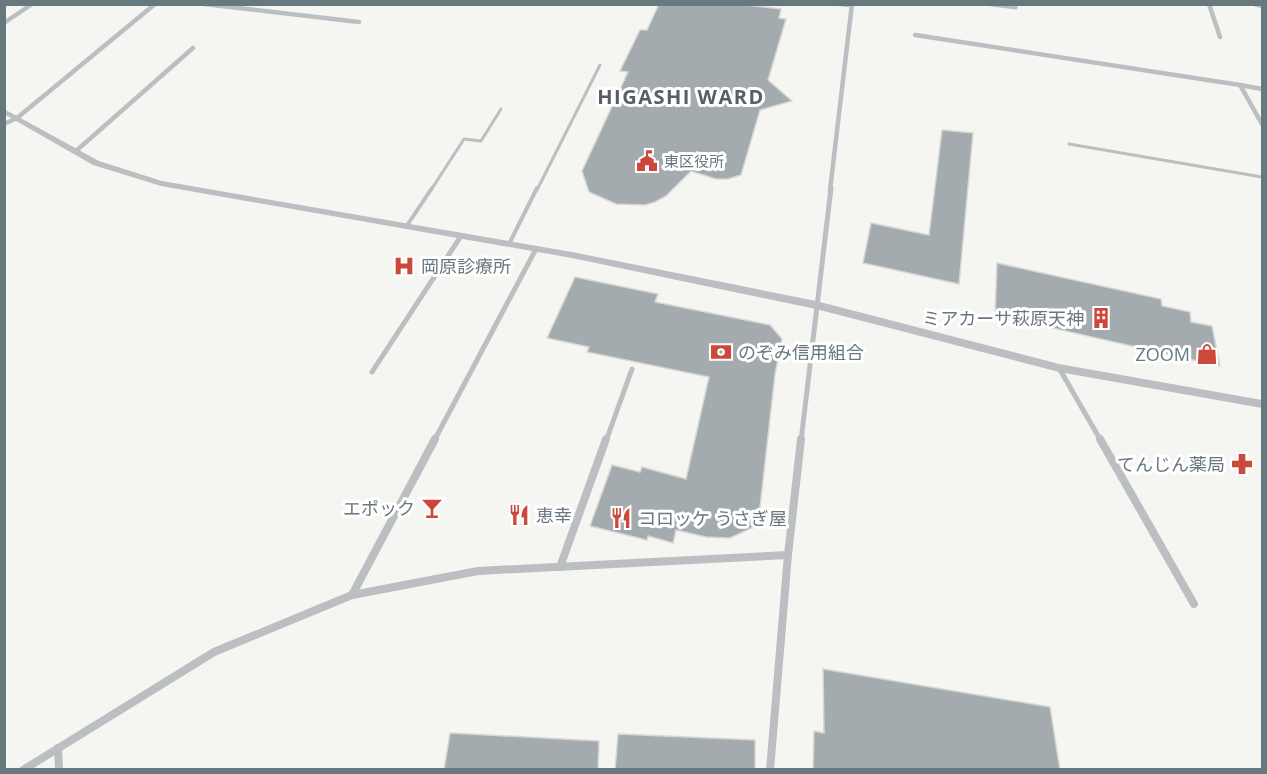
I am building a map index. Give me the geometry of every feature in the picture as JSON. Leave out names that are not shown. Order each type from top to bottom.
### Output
[{"type":"street","points":[[4,23],[32,4]]},
{"type":"street","points":[[4,124],[17,118],[156,4]]},
{"type":"street","points":[[204,4],[359,22]]},
{"type":"street","points":[[1209,4],[1220,37]]},
{"type":"street","points":[[1254,4],[1263,6]]},
{"type":"street","points":[[770,770],[788,555],[852,5]]},
{"type":"street","points":[[915,35],[1263,89]]},
{"type":"street","points":[[76,151],[193,48]]},
{"type":"street","points":[[1240,86],[1263,124]]},
{"type":"street","points":[[4,111],[96,163],[161,183],[536,249],[816,305],[1059,368],[1263,404]]},
{"type":"street","points":[[372,372],[461,236]]},
{"type":"street","points":[[352,595],[536,249]]},
{"type":"street","points":[[1059,368],[1194,604]]},
{"type":"street","points":[[560,567],[632,369]]},
{"type":"street","points":[[23,770],[214,652],[352,595],[478,571],[788,555]]},
{"type":"street","points":[[58,748],[59,770]]},
{"type":"lane","points":[[834,4],[852,5]]},
{"type":"lane","points":[[984,4],[1016,8],[1016,4]]},
{"type":"lane","points":[[509,244],[600,65]]},
{"type":"lane","points":[[406,227],[464,139],[481,141],[501,109]]},
{"type":"lane","points":[[1070,144],[1263,177]]},
{"type":"building","points":[[659,4],[737,4],[781,9],[779,18],[786,19],[768,80],[792,101],[760,110],[741,175],[728,179],[716,179],[691,171],[666,196],[655,202],[645,205],[616,204],[589,192],[582,171],[628,72],[620,71],[640,30],[647,30]]},
{"type":"building","points":[[942,130],[973,133],[959,284],[863,263],[871,223],[929,235]]},
{"type":"building","name":"ミアカーサ萩原天神","points":[[997,263],[1161,299],[1162,306],[1190,312],[1191,322],[1212,326],[1220,366],[995,315]]},
{"type":"building","points":[[575,277],[658,294],[655,302],[770,325],[782,339],[775,374],[758,525],[730,538],[706,537],[676,530],[673,543],[648,536],[647,540],[590,526],[612,465],[640,472],[642,467],[686,479],[709,377],[587,352],[589,347],[547,338]]},
{"type":"building","points":[[823,669],[1050,707],[1060,770],[813,770],[814,731],[824,733]]},
{"type":"building","points":[[450,733],[599,741],[598,770],[444,770]]},
{"type":"building","points":[[618,734],[755,740],[755,770],[615,770]]},
{"type":"place","name":"東区役所","points":[[647,161]]},
{"type":"place","name":"岡原診療所","points":[[404,266]]},
{"type":"place","name":"ミアカーサ萩原天神","points":[[1101,318]]},
{"type":"place","name":"のぞみ信用組合","points":[[721,352]]},
{"type":"place","name":"ZOOM","points":[[1207,354]]},
{"type":"place","name":"てんじん薬局","points":[[1242,464]]},
{"type":"place","name":"エポック","points":[[432,508]]},
{"type":"place","name":"恵幸","points":[[519,515]]},
{"type":"place","name":"コロッケ うさぎ屋","points":[[621,518]]},
{"type":"district","name":"HIGASHI WARD","points":[[681,96]]}]
